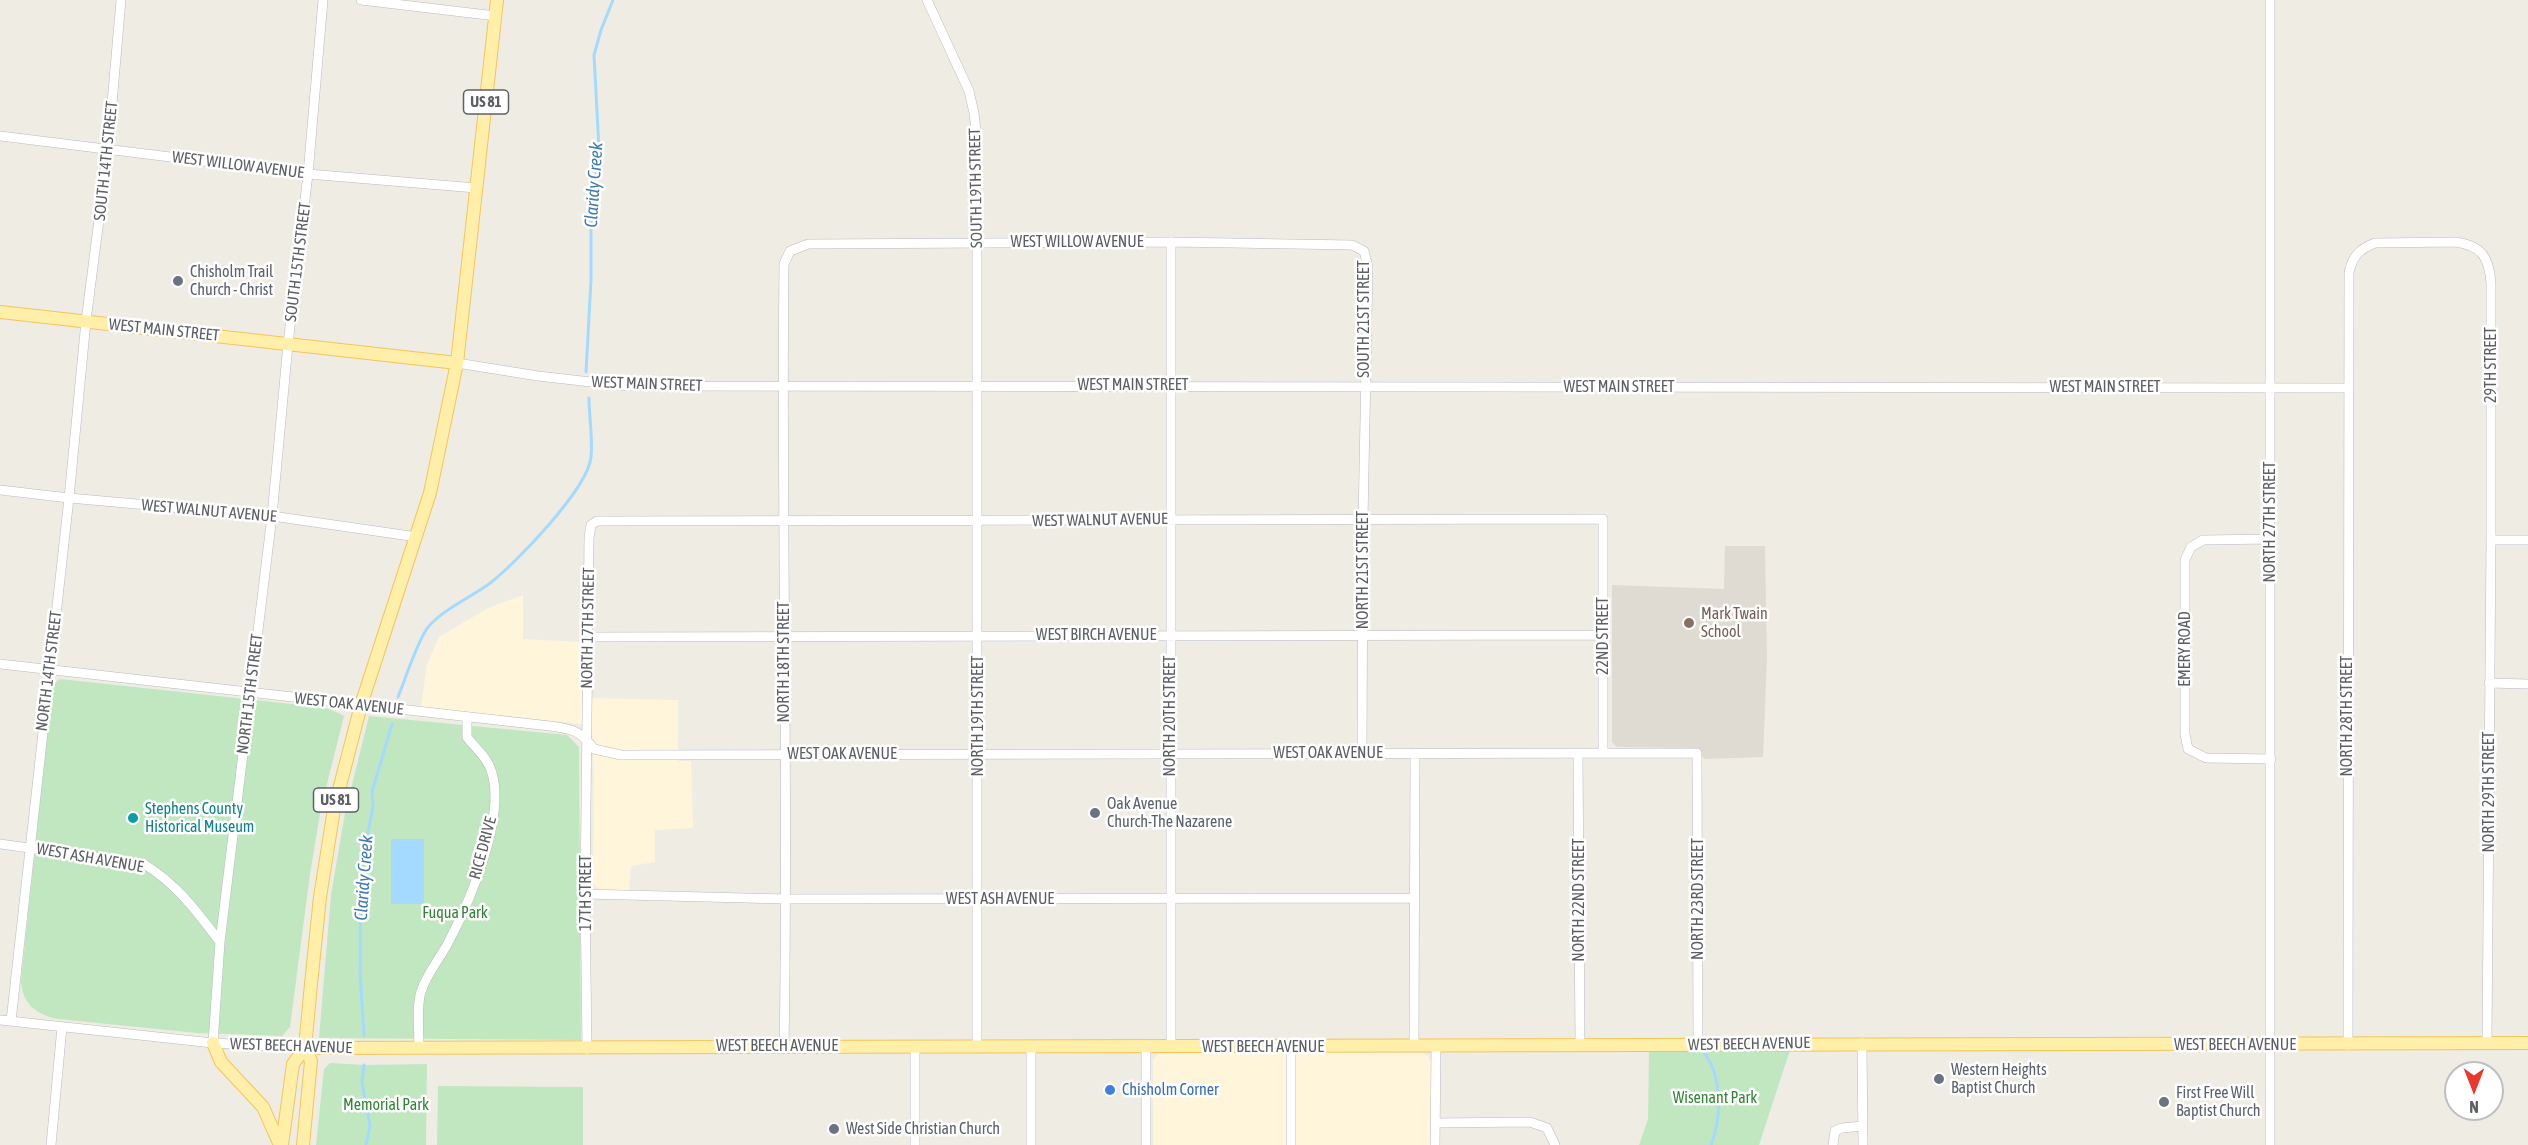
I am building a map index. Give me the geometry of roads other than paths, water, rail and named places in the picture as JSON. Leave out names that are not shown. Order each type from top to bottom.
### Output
[{"type":"main road","name":"US 81","points":[[281,1145],[294,1064],[305,1048],[326,858],[339,790],[361,705],[417,537],[439,452],[457,363],[497,0]]},
{"type":"main road","name":"WEST MAIN STREET","points":[[0,312],[457,363]]},
{"type":"main road","points":[[213,1043],[221,1062],[263,1107],[281,1145]]},
{"type":"main road","name":"WEST BEECH AVENUE","points":[[305,1048],[2528,1043]]},
{"type":"main road","points":[[303,1145],[311,1061],[305,1048]]},
{"type":"street","name":"SOUTH 14TH STREET","points":[[86,321],[108,149],[121,0]]},
{"type":"street","name":"SOUTH 15TH STREET","points":[[288,344],[308,174],[323,0]]},
{"type":"street","points":[[361,0],[496,16]]},
{"type":"street","name":"SOUTH 19TH STREET","points":[[927,0],[959,66],[969,91],[974,113],[977,140],[976,385]]},
{"type":"street","name":"NORTH 27TH STREET","points":[[2270,0],[2270,1145]]},
{"type":"street","name":"WEST WILLOW AVENUE","points":[[0,136],[308,174],[476,188]]},
{"type":"street","name":"WEST WILLOW AVENUE","points":[[790,251],[808,244],[976,242],[1352,245],[1364,251]]},
{"type":"street","name":"NORTH 20TH STREET","points":[[1171,242],[1171,1046]]},
{"type":"street","name":"29TH STREET","points":[[2348,388],[2351,260],[2365,247],[2375,243],[2456,242],[2469,244],[2482,253],[2490,270],[2491,540]]},
{"type":"street","name":"NORTH 18TH STREET","points":[[784,1046],[786,899],[783,386],[784,264],[790,251]]},
{"type":"street","name":"SOUTH 21ST STREET","points":[[1364,251],[1368,267],[1365,387]]},
{"type":"street","name":"NORTH 14TH STREET","points":[[11,1021],[69,498],[86,321]]},
{"type":"street","name":"NORTH 15TH STREET","points":[[213,1043],[220,942],[272,516],[288,344]]},
{"type":"street","name":"WEST MAIN STREET","points":[[457,363],[538,376],[626,386],[2348,388]]},
{"type":"street","name":"NORTH 19TH STREET","points":[[976,385],[977,1046]]},
{"type":"street","name":"NORTH 21ST STREET","points":[[1362,753],[1365,387]]},
{"type":"street","name":"NORTH 28TH STREET","points":[[2348,388],[2348,1045]]},
{"type":"street","name":"WEST WALNUT AVENUE","points":[[0,490],[272,516],[417,537]]},
{"type":"street","name":"WEST WALNUT AVENUE","points":[[597,521],[1603,519]]},
{"type":"street","name":"22ND STREET","points":[[1603,519],[1603,753]]},
{"type":"street","name":"NORTH 17TH STREET","points":[[586,738],[589,538],[591,525],[597,521]]},
{"type":"street","name":"EMERY ROAD","points":[[2271,539],[2203,540],[2191,547],[2185,560],[2185,734],[2188,749],[2206,758],[2271,759]]},
{"type":"street","points":[[2491,540],[2528,540]]},
{"type":"street","name":"NORTH 29TH STREET","points":[[2487,1043],[2491,540]]},
{"type":"street","name":"WEST BIRCH AVENUE","points":[[588,637],[1604,635]]},
{"type":"street","name":"WEST OAK AVENUE","points":[[0,664],[575,730],[586,738],[594,749],[621,755],[1697,753]]},
{"type":"street","points":[[2489,683],[2528,684]]},
{"type":"street","name":"RICE DRIVE","points":[[419,1048],[421,990],[465,908],[491,831],[494,803],[491,770],[483,755],[467,737],[467,717]]},
{"type":"street","name":"17TH STREET","points":[[586,738],[587,1048]]},
{"type":"street","points":[[1413,1046],[1416,753]]},
{"type":"street","name":"NORTH 23RD STREET","points":[[1697,753],[1698,1045]]},
{"type":"street","name":"NORTH 22ND STREET","points":[[1578,754],[1580,1046]]},
{"type":"street","name":"WEST ASH AVENUE","points":[[0,844],[144,864],[163,876],[188,900],[220,942]]},
{"type":"street","name":"WEST ASH AVENUE","points":[[585,894],[786,899],[1414,898]]},
{"type":"street","name":"WEST BEECH AVENUE","points":[[0,1020],[213,1043],[305,1048]]},
{"type":"street","points":[[51,1145],[62,1027]]},
{"type":"street","points":[[1862,1043],[1863,1145]]},
{"type":"street","points":[[915,1046],[915,1145]]},
{"type":"street","points":[[1032,1046],[1032,1145]]},
{"type":"street","points":[[1146,1046],[1146,1145]]},
{"type":"street","points":[[1435,1145],[1436,1046]]},
{"type":"street","points":[[1291,1047],[1291,1145]]},
{"type":"street","points":[[1435,1123],[1530,1122],[1547,1128],[1555,1145]]},
{"type":"street","points":[[1833,1145],[1835,1131],[1863,1126]]},
{"type":"water","points":[[391,839],[424,839],[424,904],[391,904]]},
{"type":"waterway","name":"Claridy Creek","points":[[586,372],[591,280],[591,217],[599,149],[594,55],[613,0]]},
{"type":"waterway","name":"Claridy Creek","points":[[398,697],[418,646],[431,623],[501,574],[549,525],[577,488],[587,471],[591,457],[589,398]]},
{"type":"waterway","name":"Claridy Creek","points":[[364,1035],[360,973],[361,870],[373,806],[372,792],[392,724]]},
{"type":"waterway","points":[[1702,1050],[1709,1060],[1717,1084],[1719,1109],[1711,1145]]},
{"type":"waterway","name":"Claridy Creek","points":[[364,1065],[362,1082],[370,1126],[366,1145]]},
{"type":"place","name":"Chisholm Trail Church - Christ","points":[[178,281]]},
{"type":"place","name":"Mark Twain School","points":[[1689,623]]},
{"type":"place","name":"Oak Avenue Church-The Nazarene","points":[[1095,813]]},
{"type":"place","name":"Stephens County Historical Museum","points":[[133,818]]},
{"type":"place","name":"Western Heights Baptist Church","points":[[1939,1079]]},
{"type":"place","name":"Chisholm Corner","points":[[1110,1090]]},
{"type":"place","name":"First Free Will Baptist Church","points":[[2164,1102]]},
{"type":"place","name":"West Side Christian Church","points":[[834,1129]]},
{"type":"park label","name":"Fuqua Park","points":[[455,913]]},
{"type":"park label","name":"Wisenant Park","points":[[1715,1098]]},
{"type":"park label","name":"Memorial Park","points":[[386,1105]]}]
